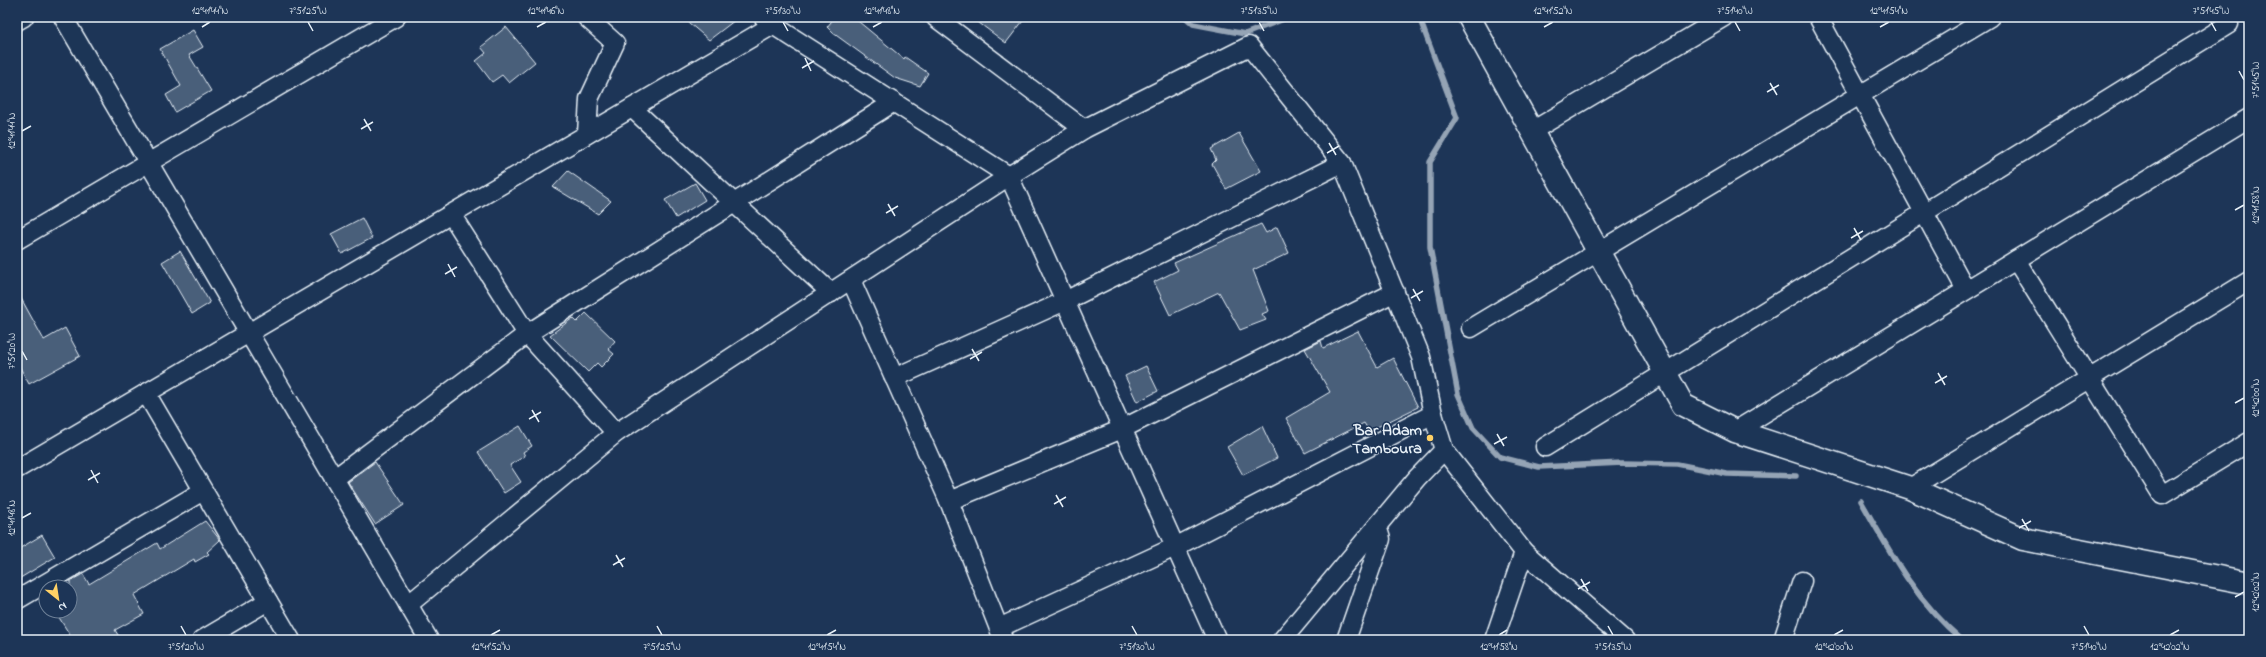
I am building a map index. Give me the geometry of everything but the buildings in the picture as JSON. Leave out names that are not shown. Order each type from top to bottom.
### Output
[{"type":"street","points":[[17,21],[24,17]]},
{"type":"street","points":[[63,17],[429,640]]},
{"type":"street","points":[[17,240],[396,17]]},
{"type":"street","points":[[586,17],[615,43],[589,99],[587,134]]},
{"type":"street","points":[[934,17],[1084,129]]},
{"type":"street","points":[[1469,17],[1683,405],[1735,431],[1910,488],[2023,539],[2249,583]]},
{"type":"street","points":[[1532,131],[1724,17]]},
{"type":"street","points":[[1818,17],[1966,290]]},
{"type":"street","points":[[1471,328],[1990,17]]},
{"type":"street","points":[[17,469],[632,108],[768,21],[1009,176],[1217,640]]},
{"type":"street","points":[[1545,447],[2230,24]]},
{"type":"street","points":[[408,605],[616,433],[1009,176],[1084,129],[1250,46],[1342,163],[1421,357],[1433,414],[1444,450],[1524,552],[1625,640]]},
{"type":"street","points":[[334,479],[526,334],[894,102]]},
{"type":"street","points":[[632,108],[831,293]]},
{"type":"street","points":[[1735,431],[2249,118]]},
{"type":"street","points":[[894,378],[1065,301],[1342,163]]},
{"type":"street","points":[[451,214],[526,334],[616,433]]},
{"type":"street","points":[[2016,260],[2162,495],[2249,442]]},
{"type":"street","points":[[851,280],[949,502],[1001,634],[1175,547],[1433,414]]},
{"type":"street","points":[[1910,488],[2249,281]]},
{"type":"street","points":[[949,502],[1122,429],[1395,292]]},
{"type":"street","points":[[146,393],[291,640]]},
{"type":"street","points":[[1282,640],[1417,478],[1444,450]]},
{"type":"street","points":[[17,600],[204,491]]},
{"type":"street","points":[[1346,640],[1381,539],[1377,526]]},
{"type":"street","points":[[1494,640],[1524,552]]},
{"type":"street","points":[[1783,640],[1802,581]]},
{"type":"street","points":[[202,640],[268,601]]},
{"type":"waterway","points":[[1185,17],[1193,24],[1245,34],[1289,17]]},
{"type":"waterway","points":[[1419,17],[1457,118],[1430,162],[1430,247],[1458,394],[1473,428],[1500,457],[1539,467],[1622,463],[1677,464],[1727,474],[1796,476]]},
{"type":"waterway","points":[[1861,501],[1894,558],[1917,592],[1945,625],[1962,640]]},
{"type":"place","name":"Bar Adam Tamboura","points":[[1430,438]]}]
